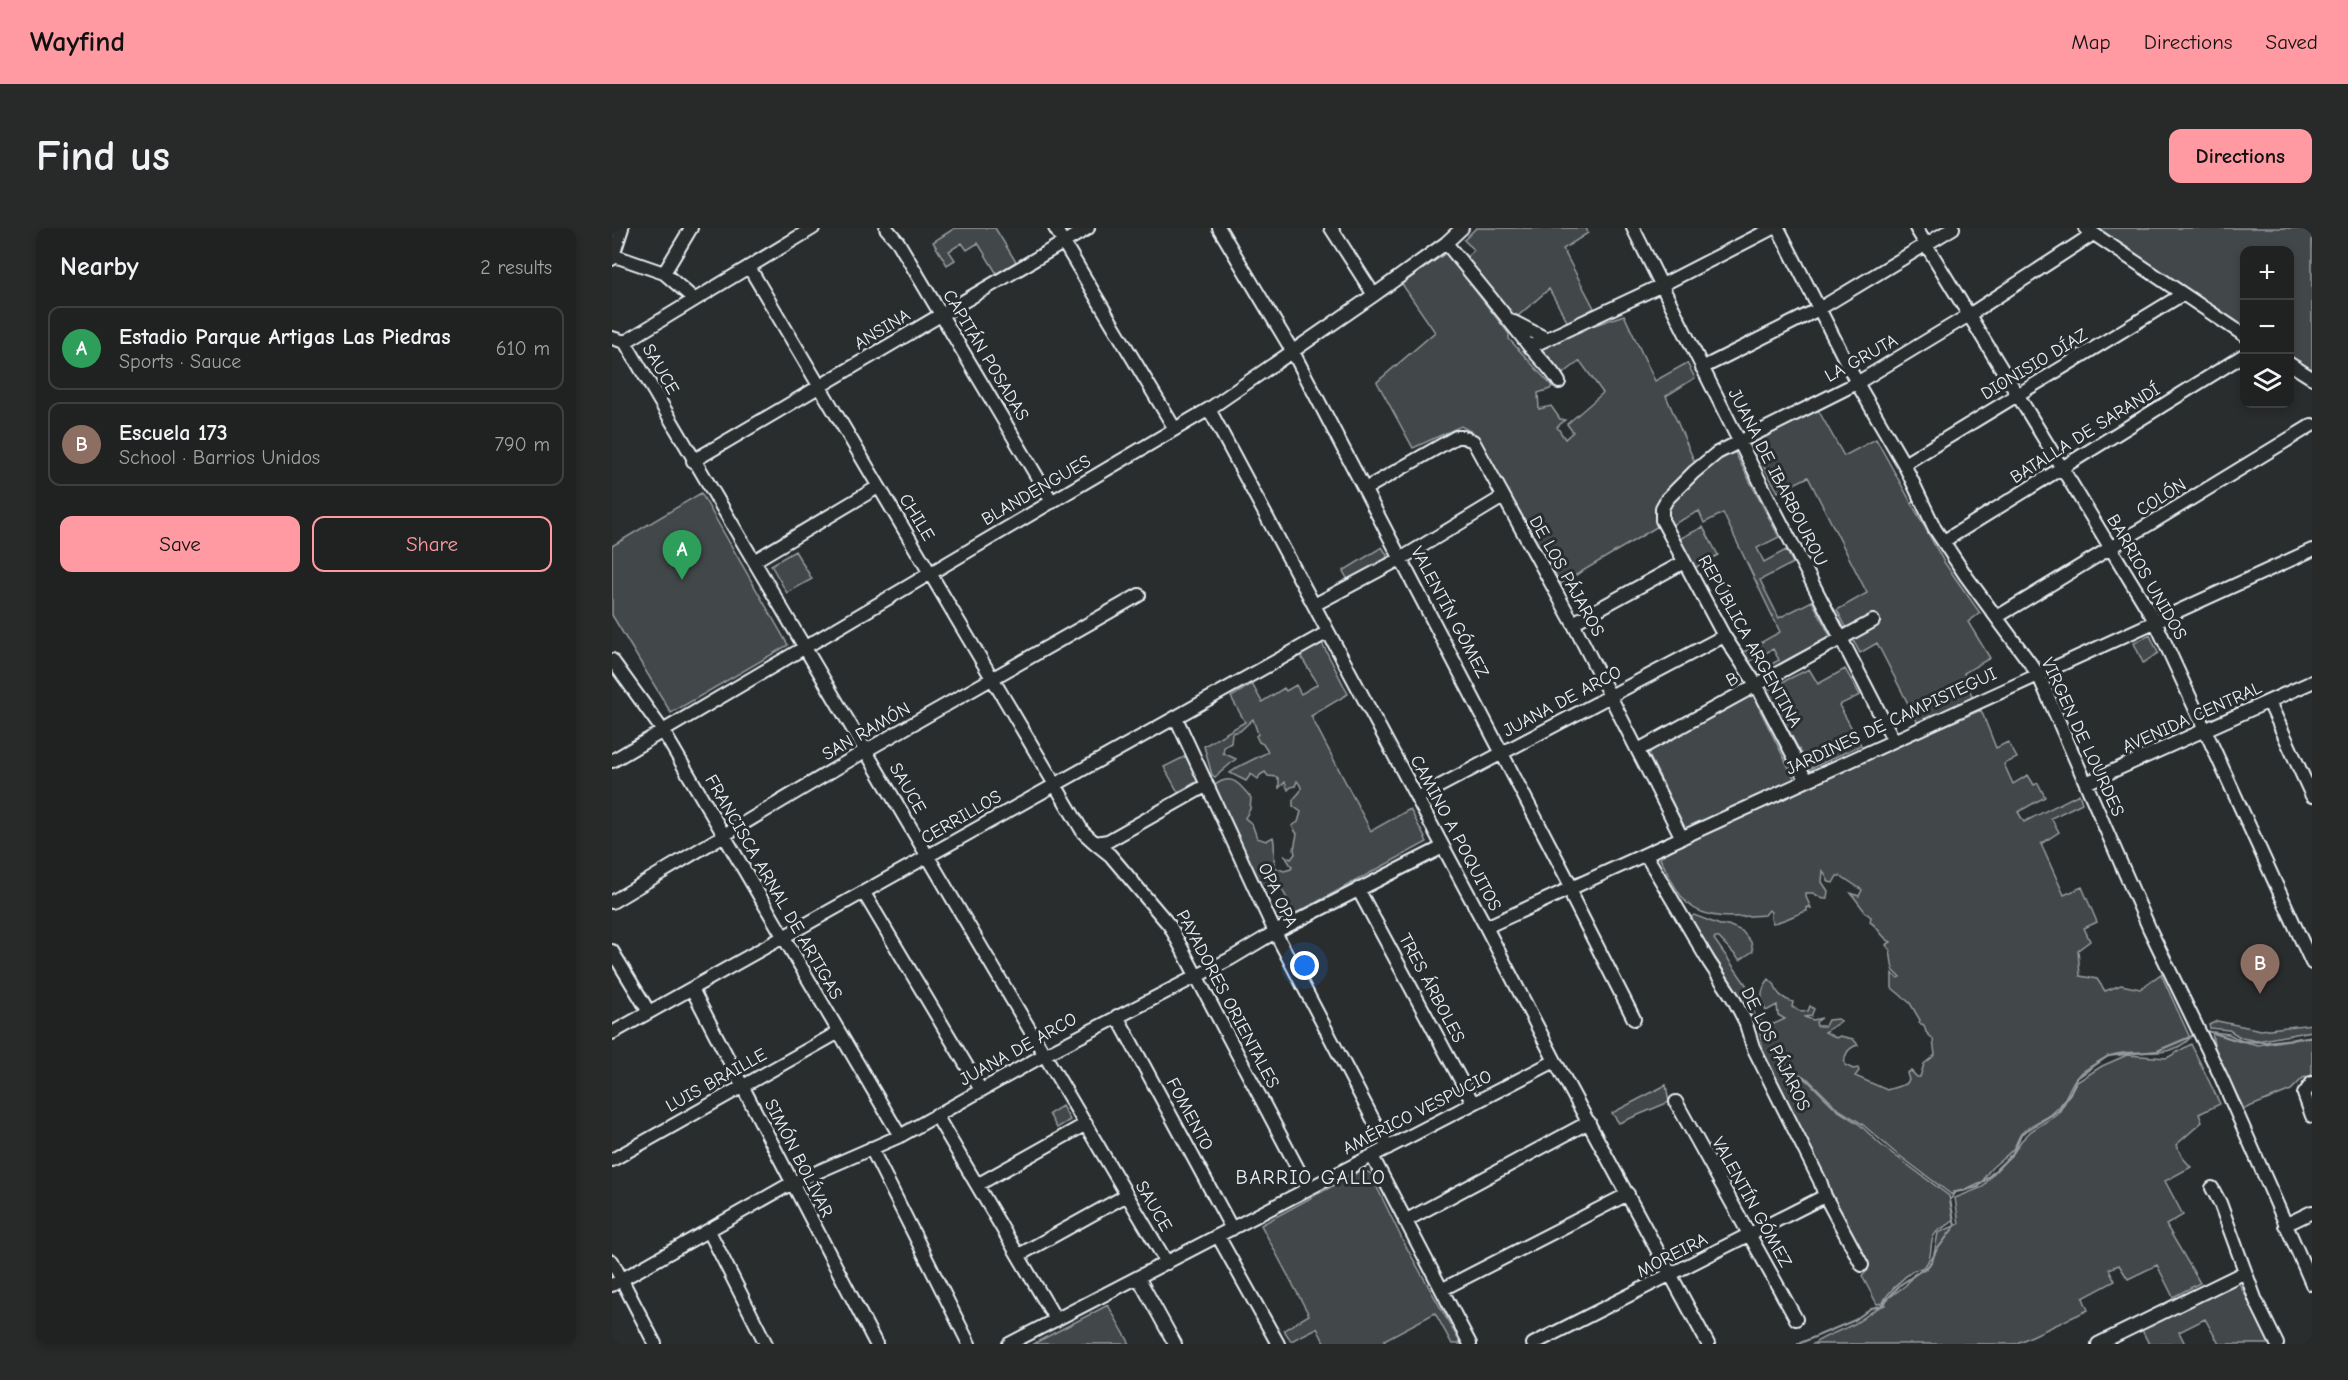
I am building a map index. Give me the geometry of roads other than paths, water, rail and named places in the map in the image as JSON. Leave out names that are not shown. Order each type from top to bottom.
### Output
[{"type":"street","points":[[622,228],[612,256],[664,273],[694,299]]},
{"type":"street","points":[[664,273],[691,228]]},
{"type":"street","points":[[625,342],[813,228]]},
{"type":"street","name":"CAPITÁN POSADAS","points":[[886,228],[898,242],[1052,502]]},
{"type":"street","points":[[1055,228],[1175,429]]},
{"type":"street","name":"ANSINA","points":[[693,461],[1088,228]]},
{"type":"street","name":"VALENTÍN GÓMEZ","points":[[1219,228],[1293,352],[1402,558],[1572,888],[1573,899],[1634,1019]]},
{"type":"street","points":[[1331,228],[1374,295]]},
{"type":"street","points":[[1443,228],[1449,241],[1559,382]]},
{"type":"street","name":"BLANDENGUES","points":[[612,761],[1209,409],[1374,295],[1449,241],[1462,228]]},
{"type":"street","name":"JUANA DE IBARBOUROU","points":[[1633,228],[1739,441],[1894,741]]},
{"type":"street","points":[[1530,347],[1776,228]]},
{"type":"street","name":"VIRGEN DE LOURDES","points":[[1776,228],[1857,383],[1904,464],[1935,529],[1966,576],[2038,674],[2150,930],[2221,1077],[2312,1284]]},
{"type":"street","name":"BARRIOS UNIDOS","points":[[1916,228],[2155,621],[2312,963]]},
{"type":"street","points":[[1702,368],[1819,309],[1953,228]]},
{"type":"street","points":[[2089,231],[2240,332]]},
{"type":"street","name":"LA GRUTA","points":[[1662,520],[1662,508],[1666,499],[1717,453],[1857,383],[1969,315],[2089,231]]},
{"type":"street","name":"CHILE","points":[[749,267],[1054,785]]},
{"type":"street","name":"DIONISIO DÍAZ","points":[[1904,464],[2183,294]]},
{"type":"street","points":[[1512,321],[1545,338]]},
{"type":"street","name":"SAUCE","points":[[612,338],[625,342],[1167,1263]]},
{"type":"street","name":"BATALLA DE SARANDÍ","points":[[1944,542],[2240,357]]},
{"type":"street","points":[[2294,367],[2312,378]]},
{"type":"street","name":"CAMINO A POQUITOS","points":[[1209,409],[1708,1344]]},
{"type":"street","name":"COLÓN","points":[[1997,617],[2312,425]]},
{"type":"street","name":"DE LOS PÁJAROS","points":[[1365,489],[1456,436],[1463,437],[1476,446],[1573,623],[1682,838]]},
{"type":"street","points":[[754,561],[878,487]]},
{"type":"street","points":[[1314,605],[1402,558],[1503,497]]},
{"type":"street","name":"REPÚBLICA ARGENTINA","points":[[1662,520],[1724,636],[1756,686],[1806,780]]},
{"type":"street","name":"JARDINES DE CAMPISTEGUI","points":[[1486,927],[2312,550]]},
{"type":"street","points":[[1573,623],[1684,562]]},
{"type":"street","name":"SAN RAMÓN","points":[[612,902],[866,751],[1139,594]]},
{"type":"street","name":"B","points":[[1638,750],[1873,621]]},
{"type":"street","name":"CERRILLOS","points":[[612,1033],[1328,632]]},
{"type":"street","name":"JUANA DE ARCO","points":[[1417,798],[1724,636]]},
{"type":"street","name":"FRANCISCA ARNAL DE ARTIGAS","points":[[612,660],[663,731],[900,1136]]},
{"type":"street","name":"AVENIDA CENTRAL","points":[[2086,783],[2312,682]]},
{"type":"street","points":[[2270,702],[2312,796]]},
{"type":"street","name":"OPA OPA","points":[[1176,718],[1275,932],[1388,1148]]},
{"type":"street","name":"PAYADORES ORIENTALES","points":[[1054,785],[1083,832],[1110,855],[1170,926],[1308,1188]]},
{"type":"street","points":[[1095,843],[1108,841],[1207,785]]},
{"type":"street","name":"JUANA DE ARCO","points":[[617,1282],[792,1184],[900,1136],[1044,1055],[1196,977],[1275,932],[1443,847]]},
{"type":"street","name":"DE LOS PÁJAROS","points":[[1646,855],[1733,998],[1745,1021],[1753,1047],[1820,1181],[1825,1196],[1862,1265]]},
{"type":"street","name":"TRES ÁRBOLES","points":[[1358,889],[1473,1103]]},
{"type":"street","points":[[864,893],[981,1090]]},
{"type":"street","points":[[612,951],[649,1012]]},
{"type":"street","name":"SIMÓN BOLÍVAR","points":[[692,989],[876,1344]]},
{"type":"street","name":"FOMENTO","points":[[1117,1017],[1232,1229]]},
{"type":"street","name":"LUIS BRAILLE","points":[[612,1160],[839,1032]]},
{"type":"street","name":"AMÉRICO VESPUCIO","points":[[1009,1344],[1555,1061]]},
{"type":"street","points":[[2312,1083],[2304,1094],[2312,1116]]},
{"type":"street","name":"VALENTÍN GÓMEZ","points":[[1676,1102],[1796,1319]]},
{"type":"street","points":[[936,1115],[1056,1320]]},
{"type":"street","points":[[1405,1221],[1589,1122]]},
{"type":"street","points":[[977,1185],[1086,1124]]},
{"type":"street","points":[[871,1148],[969,1344]]},
{"type":"street","points":[[1372,1156],[1470,1344]]},
{"type":"street","points":[[2212,1188],[2220,1203],[2245,1272],[2277,1344]]},
{"type":"street","points":[[1443,1289],[1628,1194]]},
{"type":"street","points":[[1018,1255],[1127,1195]]},
{"type":"street","name":"MOREIRA","points":[[1533,1344],[1825,1196]]},
{"type":"street","points":[[2285,1225],[2312,1212]]},
{"type":"street","points":[[709,1230],[766,1344]]},
{"type":"street","points":[[1218,1236],[1278,1344]]},
{"type":"street","points":[[612,1261],[617,1282],[656,1344]]},
{"type":"street","points":[[2098,1344],[2245,1272]]},
{"type":"street","points":[[1138,1277],[1175,1344]]},
{"type":"waterway","points":[[2204,1030],[2239,1041],[2266,1042],[2312,1037]]},
{"type":"waterway","points":[[1798,1344],[1855,1320],[1871,1308],[1881,1306],[1900,1285],[1929,1265],[1936,1251],[1955,1226],[1950,1200],[1956,1192],[1978,1187],[2013,1153],[2021,1134],[2058,1111],[2077,1078],[2108,1056],[2157,1051],[2192,1036]]},
{"type":"place","name":"Estadio Parque Artigas Las Piedras","points":[[682,580]]},
{"type":"place","name":"Escuela 173","points":[[2260,994]]},
{"type":"district","name":"BARRIO GALLO","points":[[1311,1177]]}]
